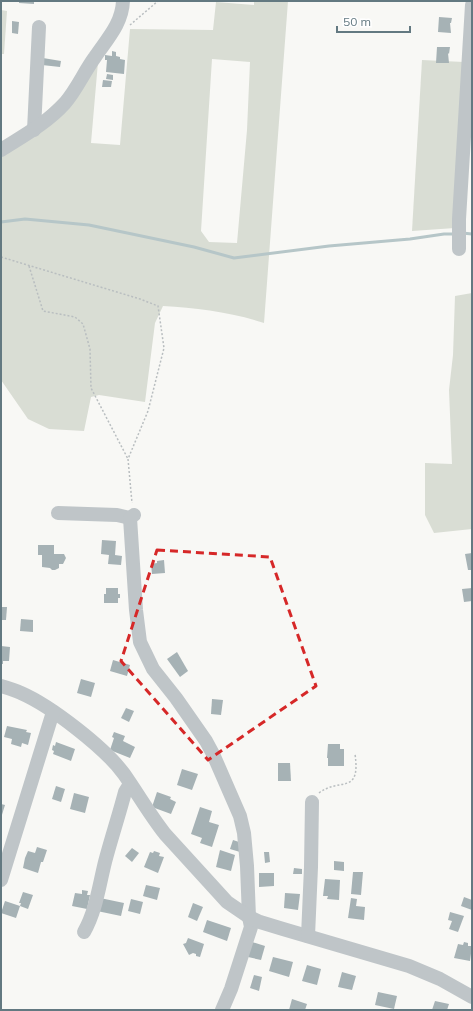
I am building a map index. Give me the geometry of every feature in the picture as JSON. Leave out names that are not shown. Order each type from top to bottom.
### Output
[{"type":"street","points":[[1,150],[34,130],[64,104],[94,57],[114,30],[123,12],[124,1]]},
{"type":"street","points":[[461,61],[466,1]]},
{"type":"street","points":[[459,249],[459,211],[472,5]]},
{"type":"street","points":[[34,130],[39,27]]},
{"type":"street","points":[[58,513],[132,516],[140,642],[153,669],[176,698],[206,741],[240,816],[244,833],[251,927],[231,989],[222,1010]]},
{"type":"street","points":[[1,686],[21,693],[38,702],[90,740],[110,758],[130,784],[156,823],[227,902],[260,922],[409,966],[440,979],[472,997]]},
{"type":"street","points":[[1,880],[53,712]]},
{"type":"street","points":[[84,932],[94,908],[125,792],[130,784]]},
{"type":"street","points":[[308,936],[312,802]]},
{"type":"path","points":[[130,25],[158,1]]},
{"type":"path","points":[[1,257],[140,299],[158,306],[164,348],[148,411],[128,459]]},
{"type":"path","points":[[29,266],[43,311],[75,316],[83,324],[90,349],[91,388],[128,459],[132,516]]},
{"type":"path","points":[[312,802],[316,795],[326,788],[349,783],[353,778],[356,766],[355,754]]},
{"type":"highlighted area","points":[[157,550],[270,557],[316,686],[208,760],[121,661]]},
{"type":"shaded area","points":[[254,1],[288,1],[264,323],[214,311],[163,306],[155,323],[145,402],[99,395],[91,397],[84,431],[49,429],[28,419],[1,380],[1,155],[98,62],[91,143],[120,145],[130,29],[213,30],[216,2],[254,5]],"holes":[[[212,59],[250,62],[247,130],[237,243],[209,242],[201,231]]]},
{"type":"shaded area","points":[[1,10],[7,11],[4,54],[1,54]]},
{"type":"shaded area","points":[[422,60],[464,62],[455,228],[412,231]]},
{"type":"shaded area","points":[[472,293],[472,529],[434,533],[425,515],[425,463],[452,464],[449,390],[453,355],[455,296]]},
{"type":"building","points":[[19,1],[34,1],[34,4],[19,3]]},
{"type":"building","points":[[439,17],[452,18],[450,23],[451,33],[438,32]]},
{"type":"building","points":[[12,21],[19,22],[18,34],[12,33]]},
{"type":"building","points":[[437,47],[450,47],[449,54],[448,53],[449,63],[436,63]]},
{"type":"building","points":[[112,51],[116,52],[116,56],[120,57],[120,59],[125,60],[124,74],[106,72],[107,60],[105,60],[105,55],[112,56]]},
{"type":"building","points":[[43,58],[61,61],[60,67],[42,65]]},
{"type":"building","points":[[107,74],[113,75],[113,80],[106,79]]},
{"type":"building","points":[[103,80],[112,81],[111,87],[102,87]]},
{"type":"building","points":[[102,540],[116,541],[115,555],[122,556],[121,565],[108,564],[109,555],[101,554]]},
{"type":"building","points":[[38,545],[54,545],[54,554],[64,554],[66,558],[63,564],[59,564],[59,568],[55,570],[42,567],[42,555],[38,555]]},
{"type":"building","points":[[472,553],[472,570],[468,570],[465,554]]},
{"type":"building","points":[[164,560],[165,573],[152,574],[151,564]]},
{"type":"building","points":[[106,588],[118,588],[120,598],[118,598],[118,603],[104,603]]},
{"type":"building","points":[[472,588],[472,601],[464,602],[462,589]]},
{"type":"building","points":[[1,607],[7,607],[6,620],[1,620]]},
{"type":"building","points":[[21,619],[33,620],[33,632],[20,631]]},
{"type":"building","points":[[1,646],[10,647],[9,661],[3,661],[3,664],[1,664]]},
{"type":"building","points":[[177,652],[188,671],[180,677],[167,659]]},
{"type":"building","points":[[113,660],[130,665],[127,676],[110,671]]},
{"type":"building","points":[[81,679],[95,683],[91,697],[77,693]]},
{"type":"building","points":[[212,699],[223,700],[221,715],[211,714]]},
{"type":"building","points":[[126,708],[134,711],[129,722],[121,718]]},
{"type":"building","points":[[7,726],[27,730],[26,732],[31,733],[28,745],[22,743],[21,747],[11,744],[12,739],[4,737]]},
{"type":"building","points":[[114,732],[125,736],[123,741],[135,747],[130,758],[110,750],[114,738],[112,737]]},
{"type":"building","points":[[56,742],[75,749],[71,761],[53,754],[53,745],[55,746]]},
{"type":"building","points":[[328,744],[340,744],[340,749],[344,749],[344,766],[328,766]]},
{"type":"building","points":[[278,763],[290,763],[291,781],[278,781]]},
{"type":"building","points":[[182,769],[198,774],[192,790],[177,785]]},
{"type":"building","points":[[56,786],[65,789],[61,802],[52,799]]},
{"type":"building","points":[[157,792],[171,797],[170,799],[176,802],[171,814],[152,807]]},
{"type":"building","points":[[74,793],[89,797],[85,813],[70,809]]},
{"type":"building","points":[[1,804],[5,805],[1,818]]},
{"type":"building","points":[[200,807],[212,811],[209,822],[219,825],[212,847],[200,843],[202,838],[191,834]]},
{"type":"building","points":[[233,840],[242,843],[240,852],[230,849]]},
{"type":"building","points":[[37,847],[47,850],[43,862],[41,862],[38,873],[23,868],[28,851],[35,853]]},
{"type":"building","points":[[132,848],[139,853],[132,862],[125,856]]},
{"type":"building","points":[[220,850],[235,855],[231,871],[216,867]]},
{"type":"building","points":[[154,851],[160,853],[159,856],[164,857],[158,873],[144,867],[150,852],[153,853]]},
{"type":"building","points":[[264,852],[269,852],[270,862],[265,863]]},
{"type":"building","points":[[334,861],[344,862],[344,871],[334,870]]},
{"type":"building","points":[[294,868],[302,869],[302,874],[293,874]]},
{"type":"building","points":[[353,872],[363,872],[361,895],[351,894]]},
{"type":"building","points":[[259,873],[274,873],[274,886],[259,887]]},
{"type":"building","points":[[325,879],[340,880],[339,900],[327,899],[328,896],[323,896]]},
{"type":"building","points":[[146,885],[160,888],[157,900],[143,896]]},
{"type":"building","points":[[82,890],[88,891],[87,895],[90,895],[87,909],[72,906],[75,893],[82,894]]},
{"type":"building","points":[[23,892],[33,895],[28,909],[20,906],[21,903],[19,903]]},
{"type":"building","points":[[285,893],[300,894],[298,910],[284,908]]},
{"type":"building","points":[[464,897],[472,900],[472,910],[461,906]]},
{"type":"building","points":[[100,898],[124,903],[121,916],[97,911]]},
{"type":"building","points":[[351,898],[357,899],[356,906],[365,907],[364,920],[348,918]]},
{"type":"building","points":[[131,899],[143,902],[140,914],[128,911]]},
{"type":"building","points":[[5,901],[20,906],[16,918],[1,913]]},
{"type":"building","points":[[193,903],[203,907],[197,921],[188,917]]},
{"type":"building","points":[[450,912],[464,916],[458,932],[449,929],[452,921],[448,920]]},
{"type":"building","points":[[207,920],[231,928],[227,941],[203,932]]},
{"type":"building","points":[[188,938],[204,944],[200,957],[193,953],[189,955],[183,944],[186,943]]},
{"type":"building","points":[[252,942],[265,946],[261,960],[248,957]]},
{"type":"building","points":[[464,942],[468,943],[468,946],[472,946],[470,961],[454,958],[458,944],[463,945]]},
{"type":"building","points":[[273,957],[293,962],[289,977],[269,971]]},
{"type":"building","points":[[307,965],[321,969],[317,985],[302,981]]},
{"type":"building","points":[[342,972],[356,976],[352,990],[338,987]]},
{"type":"building","points":[[254,975],[262,977],[259,991],[250,988]]},
{"type":"building","points":[[378,992],[397,996],[394,1009],[375,1005]]},
{"type":"building","points":[[292,999],[307,1004],[305,1010],[289,1010]]},
{"type":"building","points":[[435,1001],[449,1004],[447,1010],[432,1010]]},
{"type":"waterway","points":[[1,222],[25,219],[89,225],[194,247],[234,258],[329,246],[453,234]]},
{"type":"waterway","points":[[462,233],[472,234]]}]
